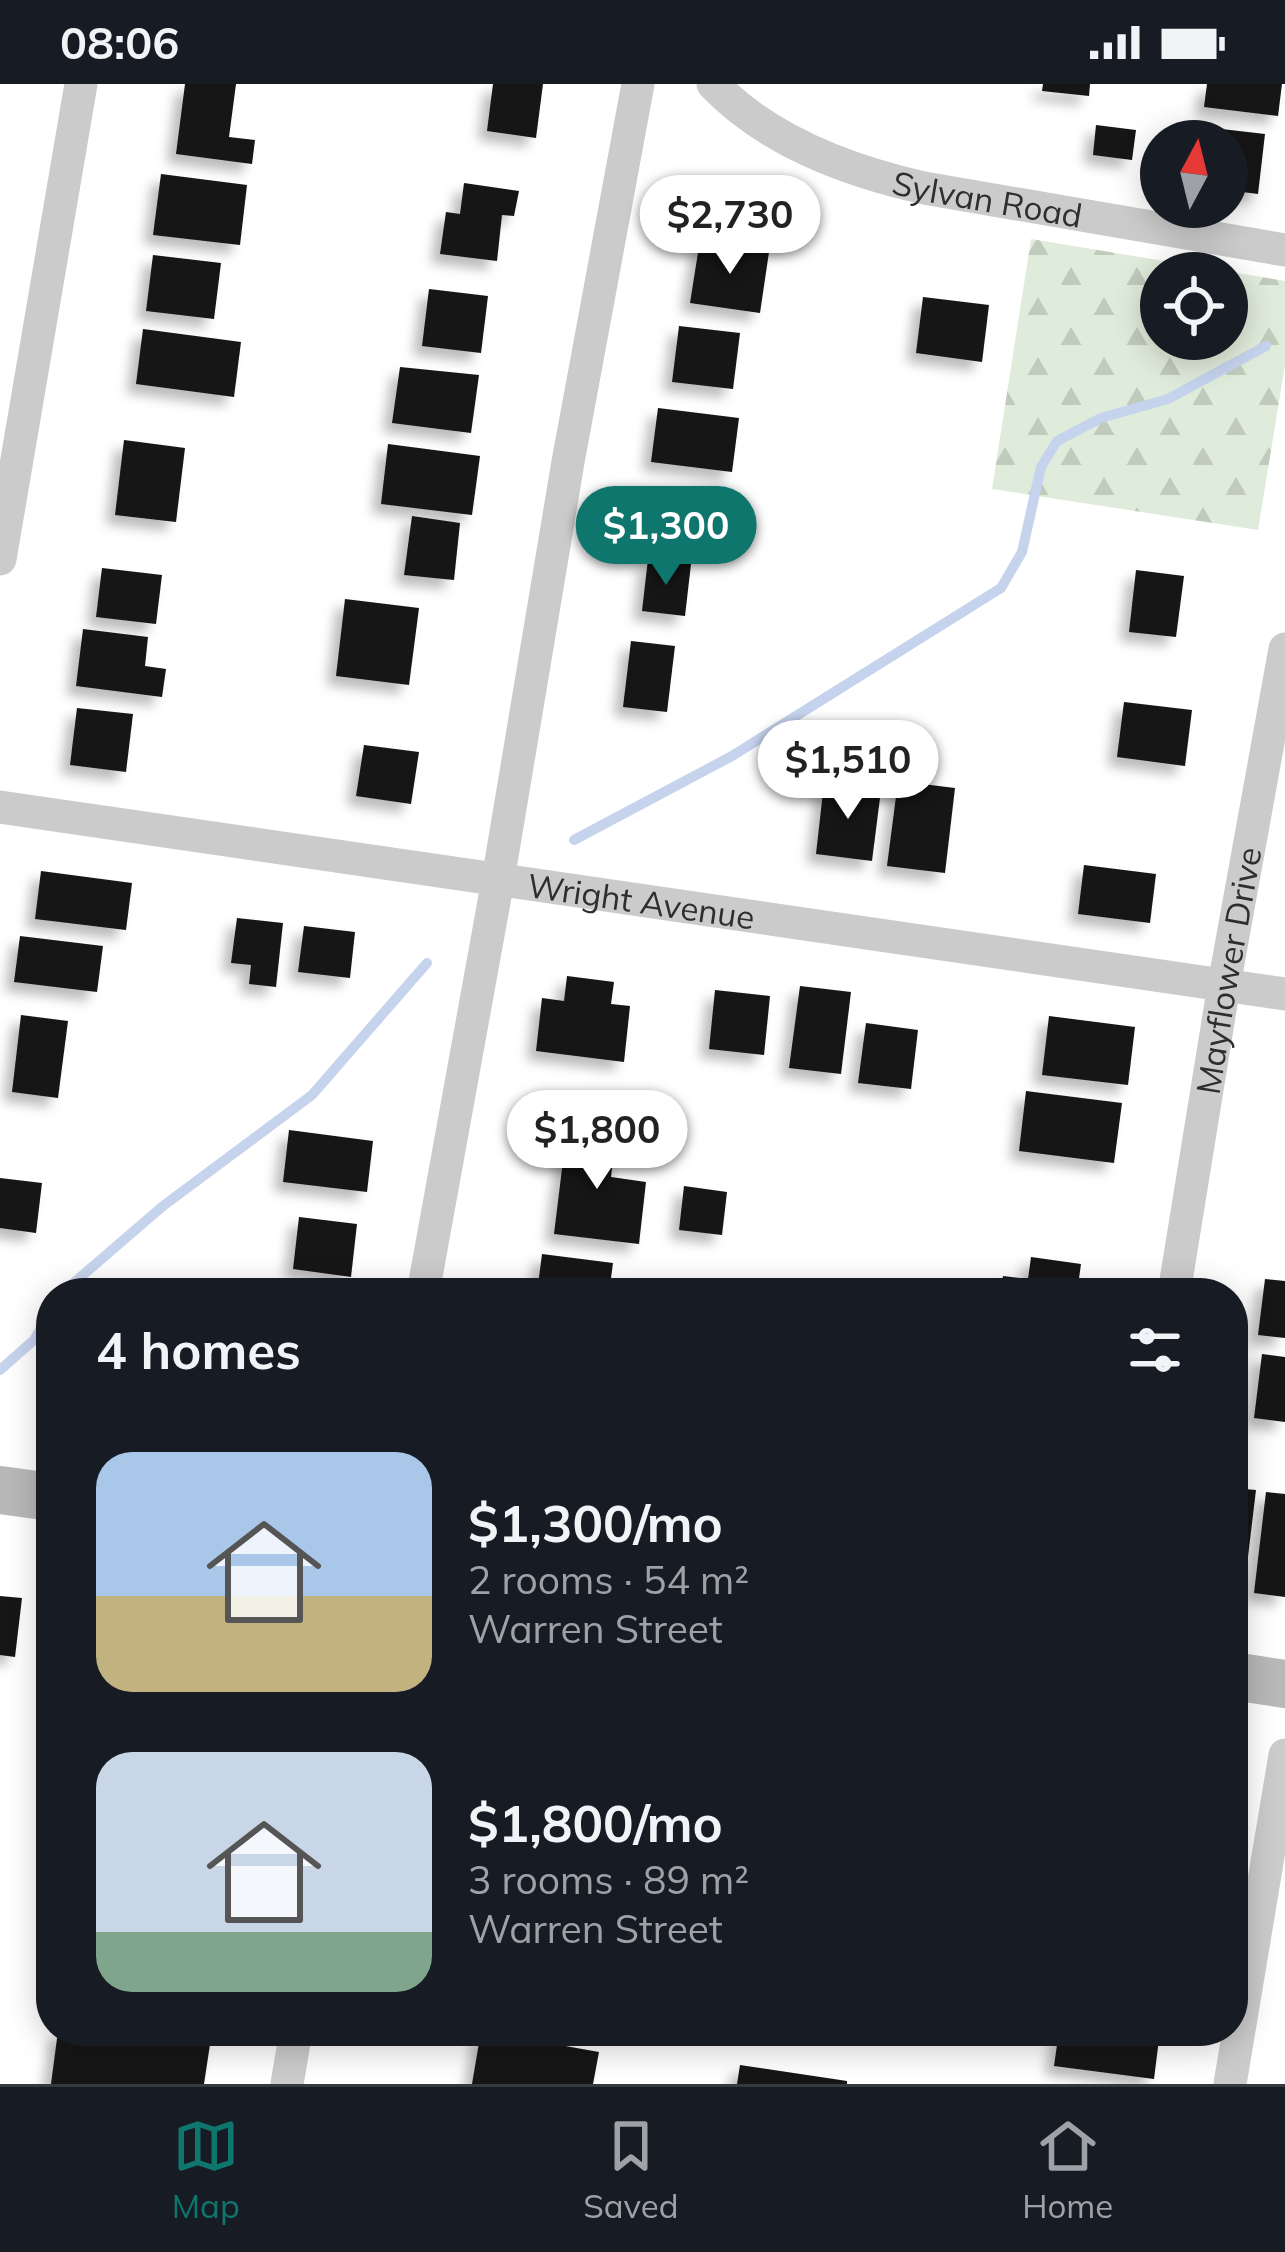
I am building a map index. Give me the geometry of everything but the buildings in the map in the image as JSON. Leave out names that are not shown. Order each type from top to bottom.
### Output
[{"type":"street","points":[[0,560],[81,84]]},
{"type":"street","points":[[426,1278],[638,84]]},
{"type":"street","name":"Sylvan Road","points":[[713,84],[773,131],[824,158],[875,177],[1285,250]]},
{"type":"street","name":"Mayflower Drive","points":[[1176,1278],[1285,649]]},
{"type":"street","name":"Wright Avenue","points":[[0,807],[1285,994]]},
{"type":"street","points":[[0,1490],[36,1495]]},
{"type":"street","points":[[1248,1678],[1285,1684]]},
{"type":"street","points":[[1248,1976],[1285,1755]]},
{"type":"street","points":[[287,2084],[293,2046]]},
{"type":"street","points":[[1230,2084],[1236,2046]]},
{"type":"green space","points":[[1031,239],[1140,257],[1140,360],[1248,360],[1248,275],[1285,281],[1285,365],[1258,530],[992,489]]},
{"type":"waterway","points":[[574,840],[732,756],[1001,588],[1022,552],[1041,467],[1057,441],[1101,418],[1168,399],[1266,346]]},
{"type":"waterway","points":[[79,1278],[163,1206],[312,1095],[427,963]]},
{"type":"waterway","points":[[0,1370],[36,1337]]}]
